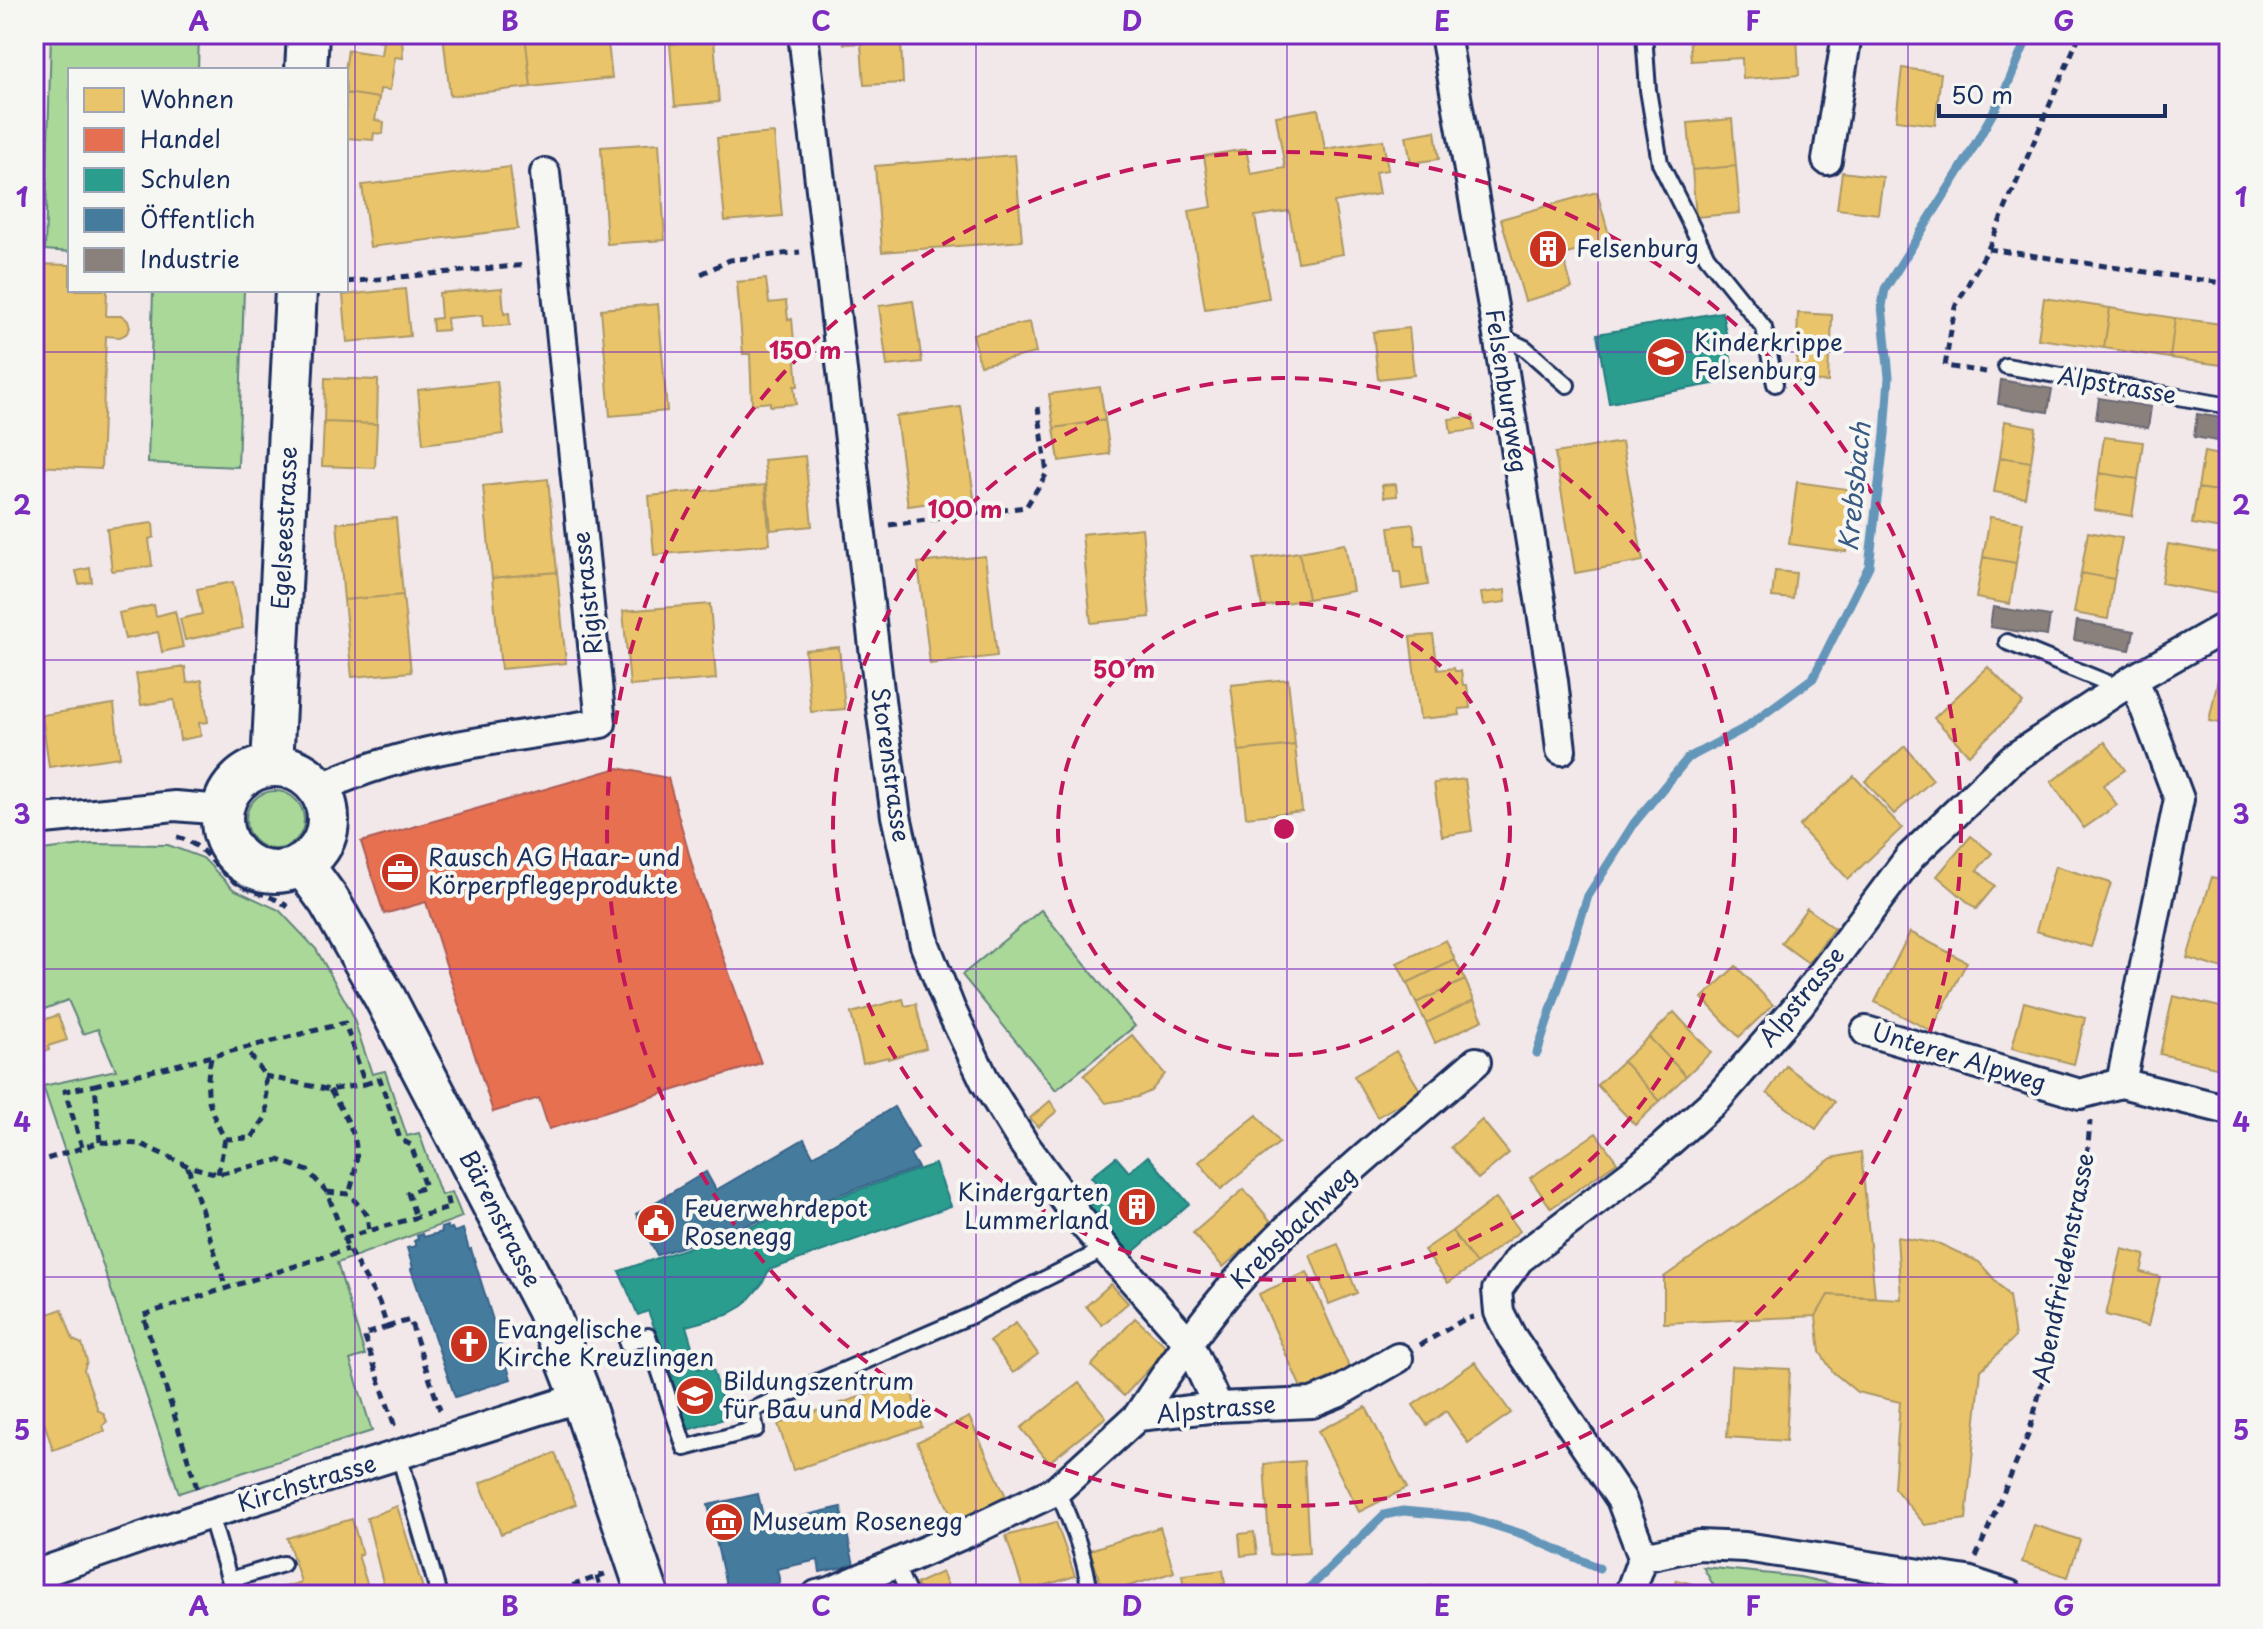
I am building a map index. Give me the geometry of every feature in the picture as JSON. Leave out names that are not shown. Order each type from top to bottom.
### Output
[{"type":"main road","points":[[306,68],[308,34]]},
{"type":"main road","name":"Egelseestrasse","points":[[272,766],[296,292]]},
{"type":"main road","points":[[272,766],[290,768],[307,776],[319,789],[327,805],[329,822],[325,839],[316,854],[303,865],[287,871],[269,872],[253,867],[228,844],[223,827],[223,810],[229,793],[240,779],[255,770],[272,766]]},
{"type":"main road","name":"Bärenstrasse","points":[[303,865],[329,901],[384,996],[547,1309],[581,1397],[648,1595]]},
{"type":"street","name":"Storenstrasse","points":[[803,34],[896,816],[925,945],[950,1008],[985,1081],[1033,1157],[1080,1220],[1188,1342],[1218,1407]]},
{"type":"street","name":"Felsenburgweg","points":[[1445,34],[1498,335],[1553,681],[1561,750]]},
{"type":"street","points":[[1827,160],[1847,34]]},
{"type":"street","name":"Rigistrasse","points":[[319,789],[368,768],[419,754],[601,723],[545,173]]},
{"type":"street","name":"Alpstrasse","points":[[1499,1312],[1497,1290],[1519,1259],[1643,1165],[1718,1098],[1799,1005],[1910,857],[2012,759],[2127,684],[2229,625]]},
{"type":"street","points":[[2127,684],[2179,799],[2121,1083],[2229,1110]]},
{"type":"street","points":[[34,820],[175,806],[223,810]]},
{"type":"street","name":"Unterer Alpweg","points":[[1866,1031],[2080,1094],[2121,1083]]},
{"type":"street","name":"Krebsbachweg","points":[[1138,1416],[1188,1342],[1242,1276],[1301,1215],[1476,1062]]},
{"type":"street","points":[[1499,1312],[1511,1336],[1621,1499],[1643,1557],[1629,1595]]},
{"type":"street","name":"Alpstrasse","points":[[817,1595],[895,1564],[1057,1490],[1138,1416],[1218,1407],[1312,1403],[1337,1393],[1398,1358]]},
{"type":"street","name":"Kirchstrasse","points":[[34,1575],[208,1515],[581,1397]]},
{"type":"street","points":[[1643,1557],[1699,1545],[1745,1547],[1967,1581],[2009,1595]]},
{"type":"lane","points":[[1644,34],[1648,90],[1660,163],[1707,257],[1764,328],[1775,384]]},
{"type":"lane","points":[[1498,335],[1525,348],[1567,385]]},
{"type":"lane","name":"Alpstrasse","points":[[2006,366],[2229,406]]},
{"type":"lane","points":[[2007,642],[2127,684]]},
{"type":"lane","points":[[627,1344],[648,1336],[685,1448],[756,1429],[752,1410],[972,1315],[1105,1249]]},
{"type":"lane","points":[[394,1457],[439,1595]]},
{"type":"lane","points":[[1057,1490],[1088,1575],[1090,1595]]},
{"type":"lane","points":[[208,1515],[232,1588],[283,1564]]},
{"type":"lane","points":[[895,1564],[909,1595]]},
{"type":"path","points":[[1981,372],[1945,366],[1955,307],[1988,249],[2080,34]]},
{"type":"path","points":[[1988,249],[2229,284]]},
{"type":"path","points":[[701,274],[730,260],[828,250]]},
{"type":"path","points":[[348,282],[554,262]]},
{"type":"path","points":[[860,529],[1026,507],[1047,473],[1038,407]]},
{"type":"path","points":[[172,836],[191,841],[234,881],[292,910]]},
{"type":"path","points":[[82,1147],[65,1091],[345,1023],[365,1084]]},
{"type":"path","points":[[225,1139],[252,1138],[267,1115],[265,1076],[246,1049]]},
{"type":"path","points":[[211,1058],[205,1087],[215,1120],[225,1139],[218,1174]]},
{"type":"path","points":[[265,1076],[330,1090],[380,1079],[400,1139],[411,1145],[425,1187],[408,1193],[416,1218]]},
{"type":"path","name":"Abendfriedenstrasse","points":[[1967,1581],[2033,1418],[2056,1329],[2086,1169],[2090,1117],[2121,1083]]},
{"type":"path","points":[[95,1085],[100,1142]]},
{"type":"path","points":[[330,1090],[355,1133],[356,1172],[349,1194]]},
{"type":"path","points":[[34,1163],[100,1142],[141,1144],[188,1166],[218,1174],[279,1160],[308,1171],[327,1192],[348,1249],[372,1288],[387,1327]]},
{"type":"path","points":[[188,1166],[226,1288]]},
{"type":"path","points":[[344,1238],[449,1208],[444,1188]]},
{"type":"path","points":[[327,1192],[349,1194],[367,1215],[369,1231]]},
{"type":"path","points":[[208,1515],[143,1315],[348,1249]]},
{"type":"path","points":[[1398,1358],[1465,1319],[1499,1312]]},
{"type":"path","points":[[394,1457],[379,1429],[394,1424],[364,1335],[410,1320],[440,1410]]},
{"type":"path","points":[[546,1595],[609,1573]]},
{"type":"path","points":[[597,1576],[603,1595]]},
{"type":"green space","points":[[51,34],[199,34],[198,68],[68,68],[68,252],[45,250]]},
{"type":"green space","points":[[153,292],[244,292],[238,467],[148,463]]},
{"type":"green space","points":[[275,791],[296,799],[304,820],[296,841],[275,849],[254,841],[246,820],[254,799]]},
{"type":"green space","points":[[92,844],[168,845],[203,858],[233,889],[279,910],[316,949],[351,1011],[372,1074],[385,1071],[407,1136],[419,1133],[441,1195],[452,1192],[462,1217],[337,1263],[365,1355],[350,1360],[372,1431],[179,1493],[43,1086],[116,1070],[98,1029],[83,1034],[68,1000],[34,1013],[34,851]]},
{"type":"green space","points":[[1041,910],[1135,1026],[1056,1090],[962,975]]},
{"type":"green space","points":[[1703,1567],[1800,1577],[1881,1595],[1719,1595]]},
{"type":"building: Wohnen","points":[[376,34],[402,34],[403,58],[395,57],[390,90],[380,89],[379,98],[348,93],[348,68],[345,68],[348,50],[381,55],[383,41],[376,40]]},
{"type":"building: Wohnen","points":[[443,34],[525,34],[531,87],[450,96]]},
{"type":"building: Wohnen","points":[[525,34],[607,34],[612,78],[531,87]]},
{"type":"building: Wohnen","points":[[844,34],[891,34],[891,42],[844,44]]},
{"type":"building: Wohnen","points":[[1689,34],[1797,34],[1799,75],[1743,79],[1742,58],[1691,61]]},
{"type":"building: Wohnen","points":[[714,40],[719,102],[675,106],[670,44]]},
{"type":"building: Wohnen","points":[[901,42],[903,83],[864,85],[861,44]]},
{"type":"building: Wohnen","points":[[1902,68],[1941,73],[1935,125],[1896,120]]},
{"type":"building: Wohnen","points":[[348,93],[379,98],[375,120],[384,122],[383,134],[374,133],[373,140],[348,138]]},
{"type":"building: Wohnen","points":[[1318,109],[1325,149],[1383,140],[1388,170],[1375,172],[1379,194],[1334,202],[1343,254],[1298,262],[1289,211],[1255,216],[1269,298],[1205,309],[1189,211],[1212,207],[1204,156],[1246,149],[1251,174],[1285,168],[1276,116]]},
{"type":"building: Wohnen","points":[[1732,119],[1736,166],[1692,170],[1688,123]]},
{"type":"building: Wohnen","points":[[1435,131],[1439,159],[1411,163],[1406,136]]},
{"type":"building: Wohnen","points":[[774,133],[782,216],[725,221],[717,138]]},
{"type":"building: Wohnen","points":[[659,143],[665,240],[607,244],[601,147]]},
{"type":"building: Wohnen","points":[[1015,155],[1022,241],[882,252],[875,166]]},
{"type":"building: Wohnen","points":[[1736,166],[1740,213],[1696,217],[1692,170]]},
{"type":"building: Wohnen","points":[[510,167],[518,229],[370,247],[362,185]]},
{"type":"building: Wohnen","points":[[1842,172],[1883,177],[1878,214],[1837,209]]},
{"type":"building: Wohnen","name":"Felsenburg","points":[[1597,192],[1611,242],[1563,255],[1572,288],[1525,301],[1501,219]]},
{"type":"building: Wohnen","points":[[34,264],[68,265],[68,292],[107,292],[106,316],[123,316],[130,328],[120,337],[106,336],[101,469],[34,466]]},
{"type":"building: Wohnen","points":[[766,279],[769,303],[786,301],[788,320],[792,319],[798,386],[794,386],[796,404],[752,404],[750,354],[743,354],[737,282]]},
{"type":"building: Wohnen","points":[[502,288],[504,314],[509,313],[510,325],[483,327],[482,315],[447,318],[448,330],[433,331],[432,319],[441,318],[439,293]]},
{"type":"building: Wohnen","points":[[405,289],[410,336],[347,342],[343,295]]},
{"type":"building: Wohnen","points":[[2044,298],[2110,308],[2104,348],[2038,339]]},
{"type":"building: Wohnen","points":[[913,301],[922,362],[887,366],[879,306]]},
{"type":"building: Wohnen","points":[[658,304],[667,411],[610,416],[601,309]]},
{"type":"building: Wohnen","points":[[2110,308],[2175,318],[2170,358],[2104,348]]},
{"type":"building: Wohnen","points":[[1798,313],[1832,315],[1831,344],[1797,342]]},
{"type":"building: Wohnen","points":[[2175,318],[2229,325],[2229,366],[2170,358]]},
{"type":"building: Wohnen","points":[[1030,322],[1036,353],[980,365],[973,334]]},
{"type":"building: Wohnen","points":[[1409,328],[1414,375],[1378,379],[1373,332]]},
{"type":"building: Wohnen","points":[[1797,353],[1829,354],[1828,382],[1796,381]]},
{"type":"building: Wohnen","points":[[325,378],[378,380],[377,424],[324,422]]},
{"type":"building: Wohnen","points":[[497,381],[504,434],[423,444],[418,390]]},
{"type":"building: Wohnen","points":[[1100,387],[1105,420],[1054,428],[1049,394]]},
{"type":"building: Wohnen","points":[[961,407],[974,497],[908,506],[896,416]]},
{"type":"building: Wohnen","points":[[1473,416],[1475,430],[1451,433],[1449,419]]},
{"type":"building: Wohnen","points":[[1105,420],[1110,454],[1059,461],[1054,428]]},
{"type":"building: Wohnen","points":[[2005,421],[2036,427],[2031,462],[2000,457]]},
{"type":"building: Wohnen","points":[[324,422],[377,424],[375,468],[322,466]]},
{"type":"building: Wohnen","points":[[2104,437],[2143,442],[2138,479],[2099,473]]},
{"type":"building: Wohnen","points":[[1622,442],[1643,561],[1575,573],[1555,453]]},
{"type":"building: Wohnen","points":[[2204,452],[2229,457],[2228,493],[2198,488]]},
{"type":"building: Wohnen","points":[[805,456],[812,526],[771,530],[764,460]]},
{"type":"building: Wohnen","points":[[2000,457],[2031,462],[2025,497],[1994,492]]},
{"type":"building: Wohnen","points":[[2099,473],[2138,479],[2132,516],[2094,510]]},
{"type":"building: Wohnen","points":[[548,479],[557,572],[492,578],[483,486]]},
{"type":"building: Wohnen","points":[[1797,482],[1854,490],[1846,552],[1789,544]]},
{"type":"building: Wohnen","points":[[1396,484],[1397,496],[1384,497],[1382,485]]},
{"type":"building: Wohnen","points":[[765,485],[770,544],[654,555],[649,496]]},
{"type":"building: Wohnen","points":[[2198,488],[2228,493],[2222,529],[2192,524]]},
{"type":"building: Wohnen","points":[[1990,517],[2023,522],[2016,563],[1983,557]]},
{"type":"building: Wohnen","points":[[396,518],[403,595],[344,600],[337,523]]},
{"type":"building: Wohnen","points":[[153,523],[154,537],[149,539],[152,566],[112,571],[107,529]]},
{"type":"building: Wohnen","points":[[1413,524],[1416,545],[1423,545],[1428,585],[1402,589],[1400,572],[1395,572],[1389,527]]},
{"type":"building: Wohnen","points":[[1142,528],[1150,617],[1091,623],[1082,534]]},
{"type":"building: Wohnen","points":[[2088,532],[2122,538],[2114,579],[2081,573]]},
{"type":"building: Wohnen","points":[[1345,544],[1353,591],[1308,599],[1299,552]]},
{"type":"building: Wohnen","points":[[2168,544],[2227,554],[2220,594],[2161,583]]},
{"type":"building: Wohnen","points":[[1299,552],[1308,599],[1262,607],[1254,559]]},
{"type":"building: Wohnen","points":[[985,556],[997,656],[930,664],[918,563]]},
{"type":"building: Wohnen","points":[[1983,557],[2016,563],[2010,604],[1976,598]]},
{"type":"building: Wohnen","points":[[90,568],[92,582],[79,584],[76,571]]},
{"type":"building: Wohnen","points":[[1775,571],[1796,573],[1793,599],[1772,597]]},
{"type":"building: Wohnen","points":[[557,572],[566,663],[501,669],[492,578]]},
{"type":"building: Wohnen","points":[[2081,573],[2114,579],[2108,619],[2074,613]]},
{"type":"building: Wohnen","points":[[233,582],[243,628],[185,640],[180,619],[202,614],[197,589]]},
{"type":"building: Wohnen","points":[[1505,590],[1506,602],[1483,605],[1481,593]]},
{"type":"building: Wohnen","points":[[403,595],[411,672],[352,677],[344,600]]},
{"type":"building: Wohnen","points":[[710,604],[716,679],[630,686],[623,611]]},
{"type":"building: Wohnen","points":[[154,605],[156,616],[175,611],[183,647],[162,652],[158,632],[125,639],[119,613]]},
{"type":"building: Wohnen","points":[[1433,635],[1438,670],[1454,668],[1461,671],[1463,685],[1467,685],[1470,708],[1459,709],[1460,715],[1420,719],[1410,637]]},
{"type":"building: Wohnen","points":[[839,647],[845,709],[811,712],[805,650]]},
{"type":"building: Wohnen","points":[[185,667],[187,683],[202,680],[208,722],[199,723],[201,736],[180,740],[174,700],[141,705],[136,674]]},
{"type":"building: Wohnen","points":[[1988,667],[2023,703],[1969,755],[1934,718]]},
{"type":"building: Wohnen","points":[[2219,675],[2229,677],[2229,725],[2209,721]]},
{"type":"building: Wohnen","points":[[1288,679],[1295,745],[1239,751],[1231,685]]},
{"type":"building: Wohnen","points":[[114,704],[120,757],[49,767],[42,715]]},
{"type":"building: Wohnen","points":[[2105,742],[2125,770],[2103,785],[2117,805],[2084,828],[2051,782]]},
{"type":"building: Wohnen","points":[[1295,745],[1302,811],[1246,817],[1239,751]]},
{"type":"building: Wohnen","points":[[1905,746],[1933,780],[1894,814],[1865,781]]},
{"type":"building: Wohnen","points":[[1854,776],[1902,828],[1848,879],[1799,826]]},
{"type":"building: Wohnen","points":[[1465,779],[1472,831],[1442,836],[1434,783]]},
{"type":"building: Wohnen","points":[[1971,836],[1992,853],[1977,870],[1995,886],[1976,909],[1937,876]]},
{"type":"building: Wohnen","points":[[2055,866],[2111,883],[2091,947],[2036,931]]},
{"type":"building: Wohnen","points":[[2212,877],[2229,882],[2229,971],[2187,958]]},
{"type":"building: Wohnen","points":[[1807,908],[1834,928],[1808,963],[1781,943]]},
{"type":"building: Wohnen","points":[[1910,932],[1967,962],[1931,1031],[1875,1002]]},
{"type":"building: Wohnen","points":[[1446,940],[1455,960],[1407,983],[1397,963]]},
{"type":"building: Wohnen","points":[[1455,960],[1465,980],[1416,1003],[1407,983]]},
{"type":"building: Wohnen","points":[[1736,966],[1773,1005],[1739,1037],[1702,998]]},
{"type":"building: Wohnen","points":[[1465,980],[1474,1000],[1426,1023],[1416,1003]]},
{"type":"building: Wohnen","points":[[2173,996],[2229,1009],[2229,1070],[2160,1054]]},
{"type":"building: Wohnen","points":[[903,999],[905,1006],[916,1004],[926,1048],[863,1063],[851,1013]]},
{"type":"building: Wohnen","points":[[1474,1000],[1483,1020],[1435,1043],[1426,1023]]},
{"type":"building: Wohnen","points":[[2024,1002],[2085,1018],[2074,1064],[2012,1048]]},
{"type":"building: Wohnen","points":[[1674,1012],[1711,1052],[1686,1076],[1649,1037]]},
{"type":"building: Wohnen","points":[[58,1015],[67,1040],[48,1046],[49,1050],[40,1053],[44,1065],[34,1069],[34,1023]]},
{"type":"building: Wohnen","points":[[1132,1035],[1165,1074],[1151,1091],[1138,1097],[1106,1103],[1084,1075]]},
{"type":"building: Wohnen","points":[[1649,1037],[1686,1076],[1660,1101],[1623,1061]]},
{"type":"building: Wohnen","points":[[1396,1051],[1421,1092],[1377,1117],[1354,1076]]},
{"type":"building: Wohnen","points":[[1623,1061],[1660,1101],[1635,1125],[1597,1085]]},
{"type":"building: Wohnen","points":[[1786,1066],[1835,1102],[1816,1129],[1767,1093]]},
{"type":"building: Wohnen","points":[[1050,1101],[1057,1111],[1038,1127],[1030,1118]]},
{"type":"building: Wohnen","points":[[1257,1115],[1279,1143],[1221,1189],[1199,1162]]},
{"type":"building: Wohnen","points":[[1482,1120],[1509,1153],[1478,1179],[1451,1147]]},
{"type":"building: Wohnen","points":[[1596,1133],[1617,1162],[1551,1208],[1530,1178]]},
{"type":"building: Wohnen","points":[[1861,1152],[1875,1297],[1828,1295],[1816,1316],[1664,1323],[1664,1277],[1832,1158]]},
{"type":"building: Wohnen","points":[[1244,1189],[1273,1224],[1223,1267],[1193,1233]]},
{"type":"building: Wohnen","points":[[1496,1198],[1520,1231],[1476,1264],[1452,1231]]},
{"type":"building: Wohnen","points":[[1452,1231],[1476,1264],[1448,1283],[1424,1250]]},
{"type":"building: Wohnen","points":[[1897,1237],[1940,1244],[1979,1262],[2009,1296],[2015,1337],[1981,1370],[1966,1519],[1925,1525],[1894,1488],[1900,1402],[1857,1392],[1833,1372],[1820,1352],[1816,1316],[1828,1295],[1901,1299]]},
{"type":"building: Wohnen","points":[[1338,1244],[1357,1293],[1329,1304],[1310,1255]]},
{"type":"building: Wohnen","points":[[2122,1249],[2145,1255],[2141,1272],[2160,1277],[2148,1326],[2106,1315]]},
{"type":"building: Wohnen","points":[[1307,1272],[1350,1369],[1302,1390],[1259,1294]]},
{"type":"building: Wohnen","points":[[1111,1284],[1128,1303],[1102,1325],[1086,1306]]},
{"type":"building: Wohnen","points":[[62,1309],[73,1340],[82,1344],[87,1361],[84,1370],[98,1410],[107,1421],[103,1426],[105,1431],[53,1450],[44,1422],[41,1423],[34,1405],[34,1319]]},
{"type":"building: Wohnen","points":[[1135,1318],[1168,1348],[1124,1396],[1091,1366]]},
{"type":"building: Wohnen","points":[[1016,1323],[1038,1354],[1013,1373],[990,1341]]},
{"type":"building: Wohnen","points":[[1475,1362],[1511,1413],[1468,1443],[1446,1411],[1427,1425],[1413,1405]]},
{"type":"building: Wohnen","points":[[1731,1366],[1790,1369],[1786,1441],[1727,1437]]},
{"type":"building: Wohnen","points":[[908,1381],[922,1427],[793,1470],[778,1424]]},
{"type":"building: Wohnen","points":[[1079,1383],[1106,1417],[1049,1462],[1021,1428]]},
{"type":"building: Wohnen","points":[[1366,1407],[1407,1488],[1359,1512],[1318,1431]]},
{"type":"building: Wohnen","points":[[969,1417],[1010,1505],[958,1529],[917,1442]]},
{"type":"building: Wohnen","points":[[555,1453],[576,1504],[501,1534],[480,1483]]},
{"type":"building: Wohnen","points":[[1304,1461],[1309,1553],[1270,1555],[1264,1464]]},
{"type":"building: Wohnen","points":[[397,1506],[425,1595],[386,1595],[367,1518]]},
{"type":"building: Wohnen","points":[[352,1519],[362,1554],[358,1555],[370,1593],[281,1595],[279,1589],[301,1582],[287,1538]]},
{"type":"building: Wohnen","points":[[1056,1522],[1075,1576],[1040,1587],[1043,1595],[1025,1595],[1006,1536]]},
{"type":"building: Wohnen","points":[[2034,1525],[2080,1540],[2068,1577],[2022,1562]]},
{"type":"building: Wohnen","points":[[1160,1527],[1174,1572],[1104,1594],[1090,1550]]},
{"type":"building: Wohnen","points":[[1254,1532],[1257,1554],[1241,1556],[1239,1534]]},
{"type":"building: Wohnen","points":[[1223,1570],[1225,1584],[1184,1589],[1182,1575]]},
{"type":"building: Wohnen","points":[[942,1572],[952,1595],[921,1595],[916,1584]]},
{"type":"building: Wohnen","points":[[1677,1580],[1711,1589],[1709,1595],[1673,1595]]},
{"type":"building: Wohnen","points":[[1432,1585],[1437,1595],[1409,1595]]},
{"type":"building: Handel","points":[[618,768],[668,778],[697,883],[761,1063],[549,1129],[539,1098],[493,1112],[426,902],[384,914],[361,842]]},
{"type":"building: Schulen","name":"Kinderkrippe Felsenburg","points":[[1722,312],[1735,380],[1609,403],[1597,334]]},
{"type":"building: Schulen","name":"Kindergarten Lummerland","points":[[1148,1156],[1189,1204],[1126,1258],[1085,1210],[1105,1193],[1091,1177],[1116,1157],[1129,1172]]},
{"type":"building: Schulen","points":[[935,1164],[951,1206],[769,1270],[762,1284],[743,1306],[727,1315],[686,1326],[699,1369],[712,1365],[727,1418],[684,1431],[667,1379],[673,1377],[648,1311],[638,1315],[619,1271]]},
{"type":"building: Öffentlich","points":[[894,1107],[918,1148],[910,1154],[918,1168],[657,1255],[636,1214],[706,1172],[716,1190],[804,1139],[813,1156]]},
{"type":"building: Öffentlich","name":"Evangelische Kirche Kreuzlingen","points":[[447,1226],[454,1232],[463,1229],[511,1379],[455,1397],[411,1269],[407,1248],[416,1246],[414,1241],[418,1239],[417,1236],[442,1232],[441,1228]]},
{"type":"building: Öffentlich","points":[[758,1494],[765,1525],[841,1507],[854,1565],[820,1572],[818,1560],[777,1569],[780,1583],[728,1594],[708,1505]]},
{"type":"building: Industrie","points":[[2001,380],[2052,389],[2048,412],[1998,404]]},
{"type":"building: Industrie","points":[[2099,398],[2151,407],[2148,428],[2096,419]]},
{"type":"building: Industrie","points":[[2197,414],[2229,419],[2229,443],[2194,437]]},
{"type":"building: Industrie","points":[[1993,607],[2050,616],[2047,636],[1990,627]]},
{"type":"building: Industrie","points":[[2077,621],[2134,631],[2130,650],[2074,640]]},
{"type":"waterway","name":"Krebsbach","points":[[1537,1053],[1588,896],[1635,822],[1688,758],[1745,728],[1813,678],[1869,566],[1889,377],[1882,306],[1885,289],[1967,159],[2004,93],[2029,34]]},
{"type":"waterway","points":[[1302,1595],[1384,1515],[1403,1511],[1468,1517],[1522,1534],[1599,1568]]},
{"type":"place","name":"Felsenburg","points":[[1548,249]]},
{"type":"place","name":"Kinderkrippe Felsenburg","points":[[1666,357]]},
{"type":"place","name":"Rausch AG Haar- und Körperpflegeprodukte","points":[[400,872]]},
{"type":"place","name":"Kindergarten Lummerland","points":[[1137,1207]]},
{"type":"place","name":"Feuerwehrdepot Rosenegg","points":[[656,1223]]},
{"type":"place","name":"Evangelische Kirche Kreuzlingen","points":[[469,1344]]},
{"type":"place","name":"Bildungszentrum für Bau und Mode","points":[[695,1396]]},
{"type":"place","name":"Museum Rosenegg","points":[[724,1522]]}]
